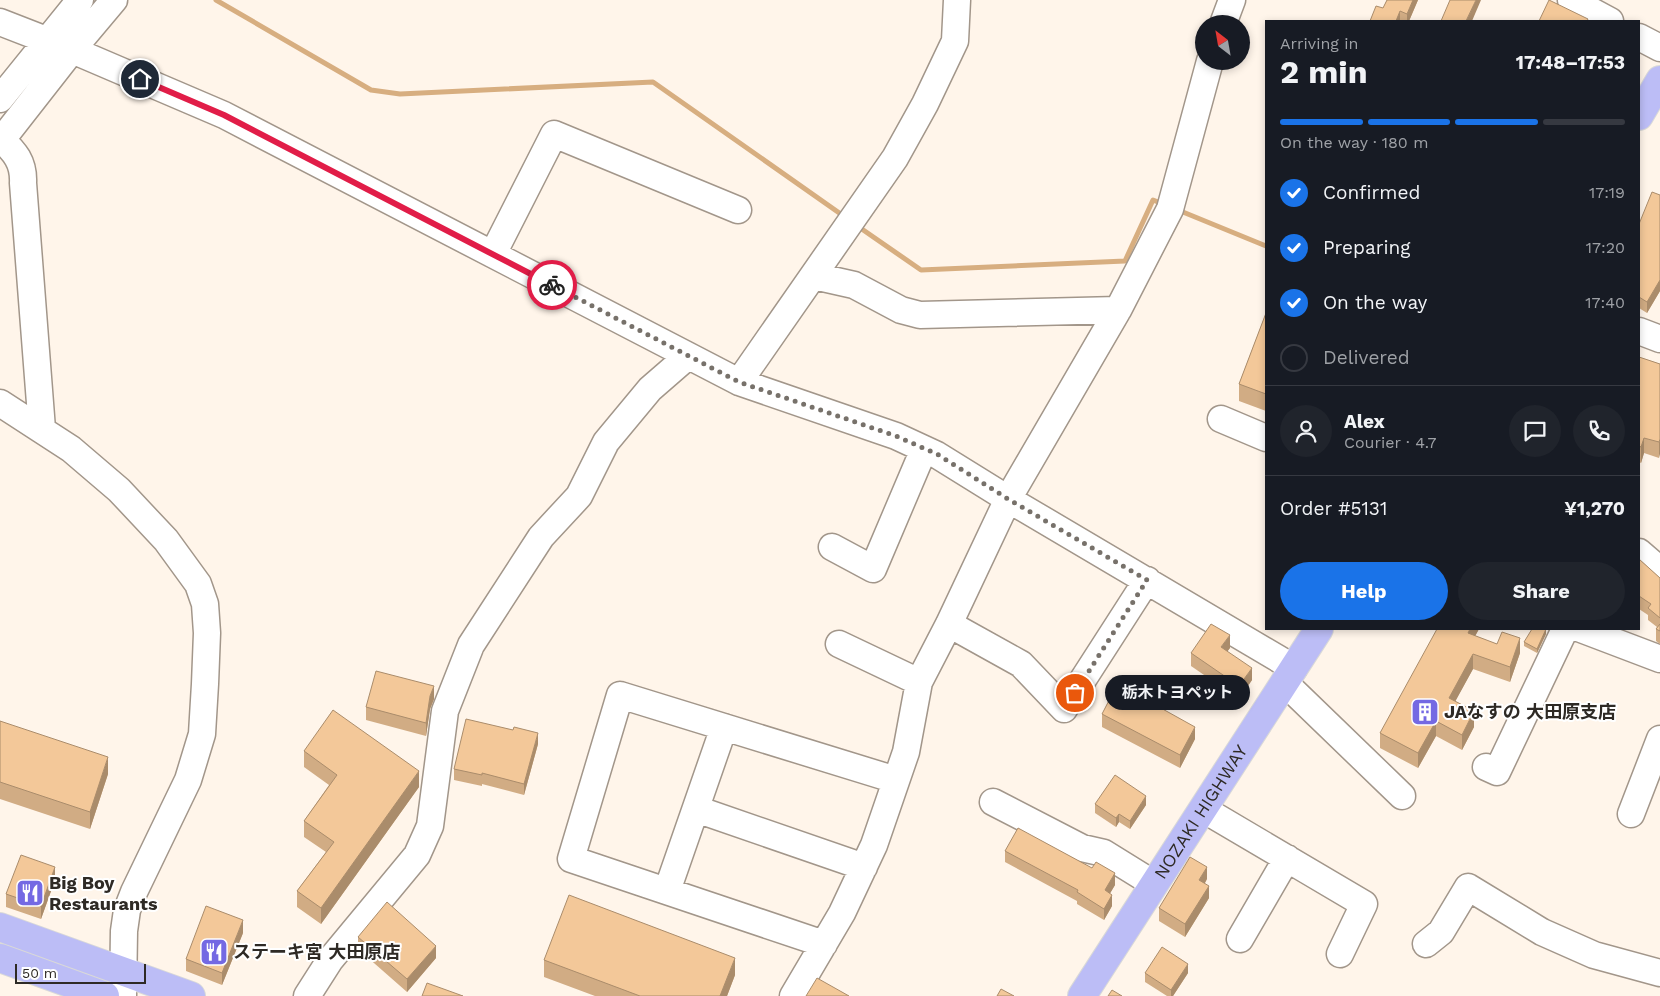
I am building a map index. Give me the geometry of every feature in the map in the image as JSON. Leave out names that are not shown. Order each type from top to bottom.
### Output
[{"type":"highway","points":[[1640,114],[1660,80]]},
{"type":"highway","name":"NOZAKI HIGHWAY","points":[[1082,996],[1318,630]]},
{"type":"highway","points":[[0,927],[124,984],[191,996]]},
{"type":"highway","points":[[0,958],[105,996]]},
{"type":"street","points":[[0,99],[80,0]]},
{"type":"street","points":[[42,429],[23,171],[15,153],[1,140],[114,0]]},
{"type":"street","points":[[1226,15],[1232,0]]},
{"type":"street","points":[[1571,0],[1608,20]]},
{"type":"street","points":[[739,382],[895,158],[925,104],[955,41],[954,1]]},
{"type":"street","points":[[0,22],[72,50],[224,115],[739,382],[896,436],[937,454],[1008,499],[1147,580],[1290,675],[1402,796]]},
{"type":"street","points":[[1640,38],[1660,48]]},
{"type":"street","points":[[793,996],[842,913],[874,845],[906,752],[919,682],[949,624],[1008,499],[1118,310],[1170,209],[1208,70]]},
{"type":"street","points":[[493,254],[554,134],[738,210]]},
{"type":"street","points":[[814,276],[854,285],[901,310],[920,314],[1118,310]]},
{"type":"street","points":[[1640,331],[1660,339]]},
{"type":"street","points":[[307,996],[330,960],[417,855],[430,826],[445,711],[471,646],[541,537],[579,496],[606,442],[650,389],[688,356]]},
{"type":"street","points":[[0,403],[71,449],[119,490],[166,540],[198,584],[205,604],[207,633],[202,734],[188,780],[151,855],[127,910],[124,931],[124,984]]},
{"type":"street","points":[[1221,419],[1265,438]]},
{"type":"street","points":[[832,547],[873,569],[924,449]]},
{"type":"street","points":[[1640,553],[1660,570]]},
{"type":"street","points":[[949,624],[1021,664],[1064,709],[1147,580]]},
{"type":"street","points":[[1486,768],[1497,772],[1565,630]]},
{"type":"street","points":[[1583,630],[1660,659]]},
{"type":"street","points":[[839,644],[919,682]]},
{"type":"street","points":[[824,944],[571,860],[620,695],[896,780]]},
{"type":"street","points":[[667,892],[724,727]]},
{"type":"street","points":[[1631,814],[1660,739]]},
{"type":"street","points":[[992,802],[1082,848],[1104,853],[1154,884]]},
{"type":"street","points":[[696,808],[864,867]]},
{"type":"street","points":[[1203,808],[1364,904],[1340,954]]},
{"type":"street","points":[[1240,939],[1287,858]]},
{"type":"street","points":[[1426,944],[1441,932],[1468,887],[1542,932],[1594,955],[1660,973]]},
{"type":"building","points":[[1387,0],[1413,0],[1407,14],[1400,11],[1396,20],[1370,20],[1376,6],[1383,8]]},
{"type":"building","points":[[1450,0],[1476,0],[1466,20],[1441,20]]},
{"type":"building","points":[[1549,0],[1588,19],[1588,20],[1539,20]]},
{"type":"building","points":[[1652,192],[1660,195],[1660,280],[1647,302],[1640,298],[1640,222]]},
{"type":"building","points":[[1265,316],[1265,394],[1239,384]]},
{"type":"building","points":[[1640,357],[1660,364],[1660,439],[1659,442],[1644,438],[1641,447]]},
{"type":"building","points":[[1640,560],[1660,578],[1660,618],[1648,608],[1651,604],[1640,597]]},
{"type":"building","points":[[1211,624],[1230,635],[1221,647],[1252,668],[1239,686],[1191,653]]},
{"type":"building","name":"JAなすの 大田原支店","points":[[1436,630],[1470,630],[1468,633],[1497,644],[1502,632],[1520,638],[1510,667],[1473,654],[1449,698],[1474,711],[1462,735],[1436,721],[1418,753],[1380,733]]},
{"type":"building","points":[[1531,630],[1546,630],[1537,649],[1524,642]]},
{"type":"building","points":[[376,671],[434,686],[430,696],[426,723],[366,707]]},
{"type":"building","points":[[1151,677],[1170,687],[1159,707],[1195,727],[1180,755],[1102,714],[1117,685],[1140,697]]},
{"type":"building","points":[[333,710],[419,771],[321,908],[297,891],[334,842],[304,821],[337,775],[304,751]]},
{"type":"building","points":[[466,719],[513,730],[514,727],[538,733],[524,784],[482,773],[482,775],[454,769]]},
{"type":"building","points":[[0,721],[108,757],[90,812],[0,782]]},
{"type":"building","points":[[1115,775],[1146,796],[1130,821],[1119,814],[1116,818],[1095,804]]},
{"type":"building","points":[[1018,828],[1092,868],[1096,862],[1115,873],[1105,890],[1112,895],[1104,909],[1077,892],[1078,890],[1005,851]]},
{"type":"building","name":"Big Boy Restaurants","points":[[21,855],[55,867],[41,906],[6,894]]},
{"type":"building","points":[[1190,857],[1207,867],[1199,880],[1209,886],[1185,924],[1159,908]]},
{"type":"building","points":[[569,895],[735,958],[720,996],[640,996],[544,960]]},
{"type":"building","points":[[387,902],[436,946],[407,979],[358,937]]},
{"type":"building","name":"ステーキ宮 大田原店","points":[[206,906],[243,920],[222,973],[186,959]]},
{"type":"building","points":[[1162,947],[1188,964],[1171,990],[1145,973]]},
{"type":"building","points":[[817,978],[849,996],[806,996]]},
{"type":"building","points":[[427,983],[463,996],[422,996]]},
{"type":"building","points":[[1001,989],[1014,996],[997,996]]},
{"type":"building","points":[[1112,990],[1122,996],[1108,996]]},
{"type":"waterway","points":[[216,0],[371,90],[400,94],[653,82],[845,217]]},
{"type":"waterway","points":[[856,225],[921,270],[1125,261],[1153,200],[1163,204]]},
{"type":"waterway","points":[[1178,210],[1265,246]]},
{"type":"way so far","points":[[552,285],[739,382],[896,436],[937,454],[1008,499],[1147,580],[1075,693]]},
{"type":"place","name":"栃木トヨペット","points":[[1075,693]]},
{"type":"place","name":"JAなすの 大田原支店","points":[[1425,712]]},
{"type":"place","name":"Big Boy Restaurants","points":[[30,893]]},
{"type":"place","name":"ステーキ宮 大田原店","points":[[214,952]]},
{"type":"route","points":[[140,79],[224,115],[552,285]]}]
